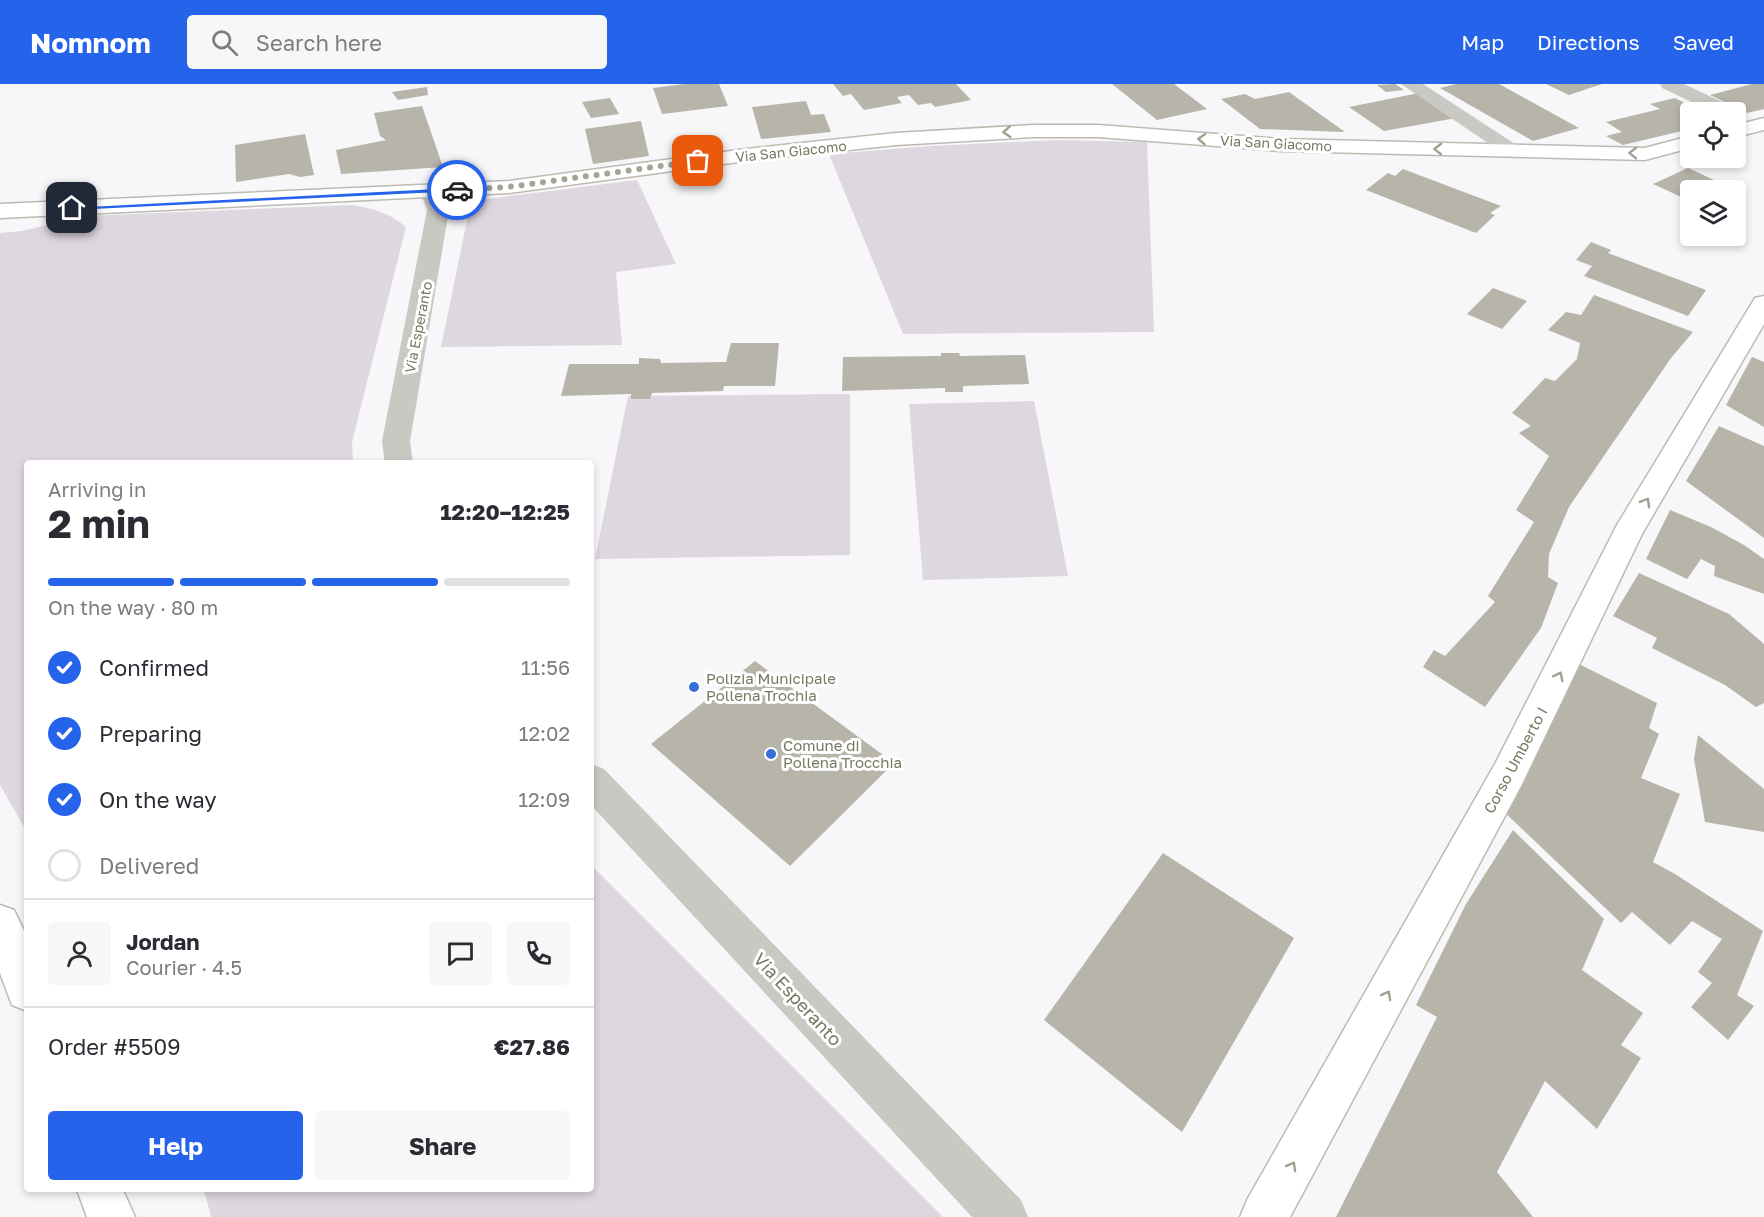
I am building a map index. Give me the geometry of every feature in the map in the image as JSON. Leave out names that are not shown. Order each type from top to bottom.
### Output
[{"type":"street","points":[[1410,84],[1511,150]]},
{"type":"street","points":[[1669,84],[1707,102]]},
{"type":"street","name":"Via San Giacomo","points":[[0,211],[508,187],[746,155],[896,139],[1033,131],[1098,131],[1281,145],[1645,154],[1680,145]]},
{"type":"street","name":"Via Esperanto","points":[[398,460],[396,441],[438,210],[431,191]]},
{"type":"street","name":"Corso Umberto I","points":[[1264,1217],[1508,775],[1628,533],[1764,303]]},
{"type":"street","name":"Via Esperanto","points":[[594,783],[1004,1217]]},
{"type":"street","points":[[0,924],[24,982]]},
{"type":"street","points":[[101,1192],[111,1217]]},
{"type":"shaded area","points":[[1057,140],[1147,142],[1154,332],[903,334],[829,154]]},
{"type":"shaded area","points":[[637,180],[676,264],[616,272],[622,345],[441,347],[471,201]]},
{"type":"shaded area","points":[[352,205],[380,212],[406,227],[352,442],[353,460],[24,460],[24,827],[0,785],[0,233],[22,231],[85,216]]},
{"type":"shaded area","points":[[850,394],[850,555],[595,559],[628,396]]},
{"type":"shaded area","points":[[1034,401],[1068,576],[923,580],[909,404]]},
{"type":"shaded area","points":[[594,868],[943,1217],[211,1217],[205,1192],[594,1192]]},
{"type":"building","points":[[684,84],[719,84],[728,106],[662,114],[653,88]]},
{"type":"building","points":[[833,84],[956,84],[971,100],[935,107],[931,103],[918,105],[909,95],[897,97],[902,103],[864,110],[851,94],[843,96]]},
{"type":"building","points":[[1112,84],[1174,84],[1207,109],[1157,120]]},
{"type":"building","points":[[1395,84],[1404,90],[1386,92],[1377,85]]},
{"type":"building","points":[[1456,84],[1499,84],[1579,128],[1533,141],[1440,88]]},
{"type":"building","points":[[1546,84],[1602,84],[1569,95]]},
{"type":"building","points":[[1752,84],[1764,84],[1764,109],[1747,113],[1746,102],[1724,102],[1710,95]]},
{"type":"building","points":[[427,87],[428,95],[398,100],[392,92]]},
{"type":"building","points":[[1289,92],[1345,132],[1260,129],[1221,99],[1245,94],[1255,99]]},
{"type":"building","points":[[1419,93],[1456,118],[1384,131],[1349,107]]},
{"type":"building","points":[[610,98],[619,114],[591,118],[582,102]]},
{"type":"building","points":[[1675,98],[1683,102],[1680,102],[1680,131],[1623,145],[1606,136],[1622,132],[1606,122],[1660,109],[1650,104]]},
{"type":"building","points":[[806,101],[811,115],[824,114],[831,132],[761,139],[752,107]]},
{"type":"building","points":[[422,106],[443,167],[341,174],[336,150],[386,140],[380,136],[374,113]]},
{"type":"building","points":[[641,121],[649,156],[593,164],[585,129]]},
{"type":"building","points":[[305,134],[314,175],[300,177],[289,174],[236,182],[235,145]]},
{"type":"building","points":[[1688,168],[1714,180],[1680,180],[1680,196],[1653,184]]},
{"type":"building","points":[[1403,169],[1501,206],[1490,213],[1495,215],[1476,233],[1366,190],[1388,173],[1395,176]]},
{"type":"building","points":[[1591,242],[1611,250],[1608,253],[1706,290],[1688,316],[1584,276],[1592,266],[1576,260]]},
{"type":"building","points":[[1493,288],[1527,301],[1502,329],[1467,314]]},
{"type":"building","points":[[1594,295],[1693,332],[1671,358],[1569,507],[1549,554],[1548,577],[1558,583],[1541,628],[1485,707],[1423,667],[1434,650],[1445,656],[1495,602],[1488,596],[1534,522],[1516,510],[1549,456],[1519,433],[1531,426],[1512,413],[1545,378],[1555,381],[1577,359],[1580,343],[1548,330],[1566,312],[1581,315]]},
{"type":"building","points":[[731,343],[779,343],[775,386],[724,386],[723,391],[652,393],[650,399],[631,399],[631,394],[561,396],[569,364],[639,364],[639,358],[660,359],[661,363],[726,362]]},
{"type":"building","points":[[941,353],[959,353],[960,356],[1025,355],[1029,384],[963,386],[963,392],[945,392],[945,388],[842,391],[843,357],[941,356]]},
{"type":"building","points":[[1752,357],[1764,362],[1764,427],[1726,405]]},
{"type":"building","points":[[1719,426],[1764,446],[1764,538],[1686,481]]},
{"type":"building","points":[[1670,510],[1711,527],[1764,559],[1764,594],[1714,576],[1715,566],[1701,559],[1687,579],[1646,559]]},
{"type":"building","points":[[1639,573],[1729,614],[1764,644],[1764,703],[1756,707],[1725,685],[1652,648],[1657,638],[1613,616]]},
{"type":"building","name":"Comune di Pollena Trocchia","points":[[755,661],[894,763],[790,866],[651,744]]},
{"type":"building","points":[[1579,664],[1657,703],[1649,728],[1659,734],[1641,778],[1680,794],[1653,862],[1763,931],[1737,995],[1754,1006],[1728,1040],[1691,1007],[1712,983],[1698,972],[1722,939],[1692,921],[1670,945],[1632,912],[1621,923],[1500,808]]},
{"type":"building","points":[[1698,735],[1764,789],[1764,832],[1705,822],[1694,759]]},
{"type":"building","points":[[1513,830],[1604,919],[1582,970],[1643,1013],[1621,1045],[1641,1058],[1597,1129],[1545,1081],[1497,1172],[1533,1217],[1336,1217],[1437,1017],[1416,1005],[1466,904]]},
{"type":"building","points":[[1163,853],[1294,938],[1182,1132],[1044,1020]]},
{"type":"way so far","points":[[457,190],[508,187],[698,161]]},
{"type":"place","name":"Polizia Municipale Pollena Trochia","points":[[694,687]]},
{"type":"place","name":"Comune di Pollena Trocchia","points":[[771,754]]},
{"type":"route","points":[[72,208],[457,190]]}]
